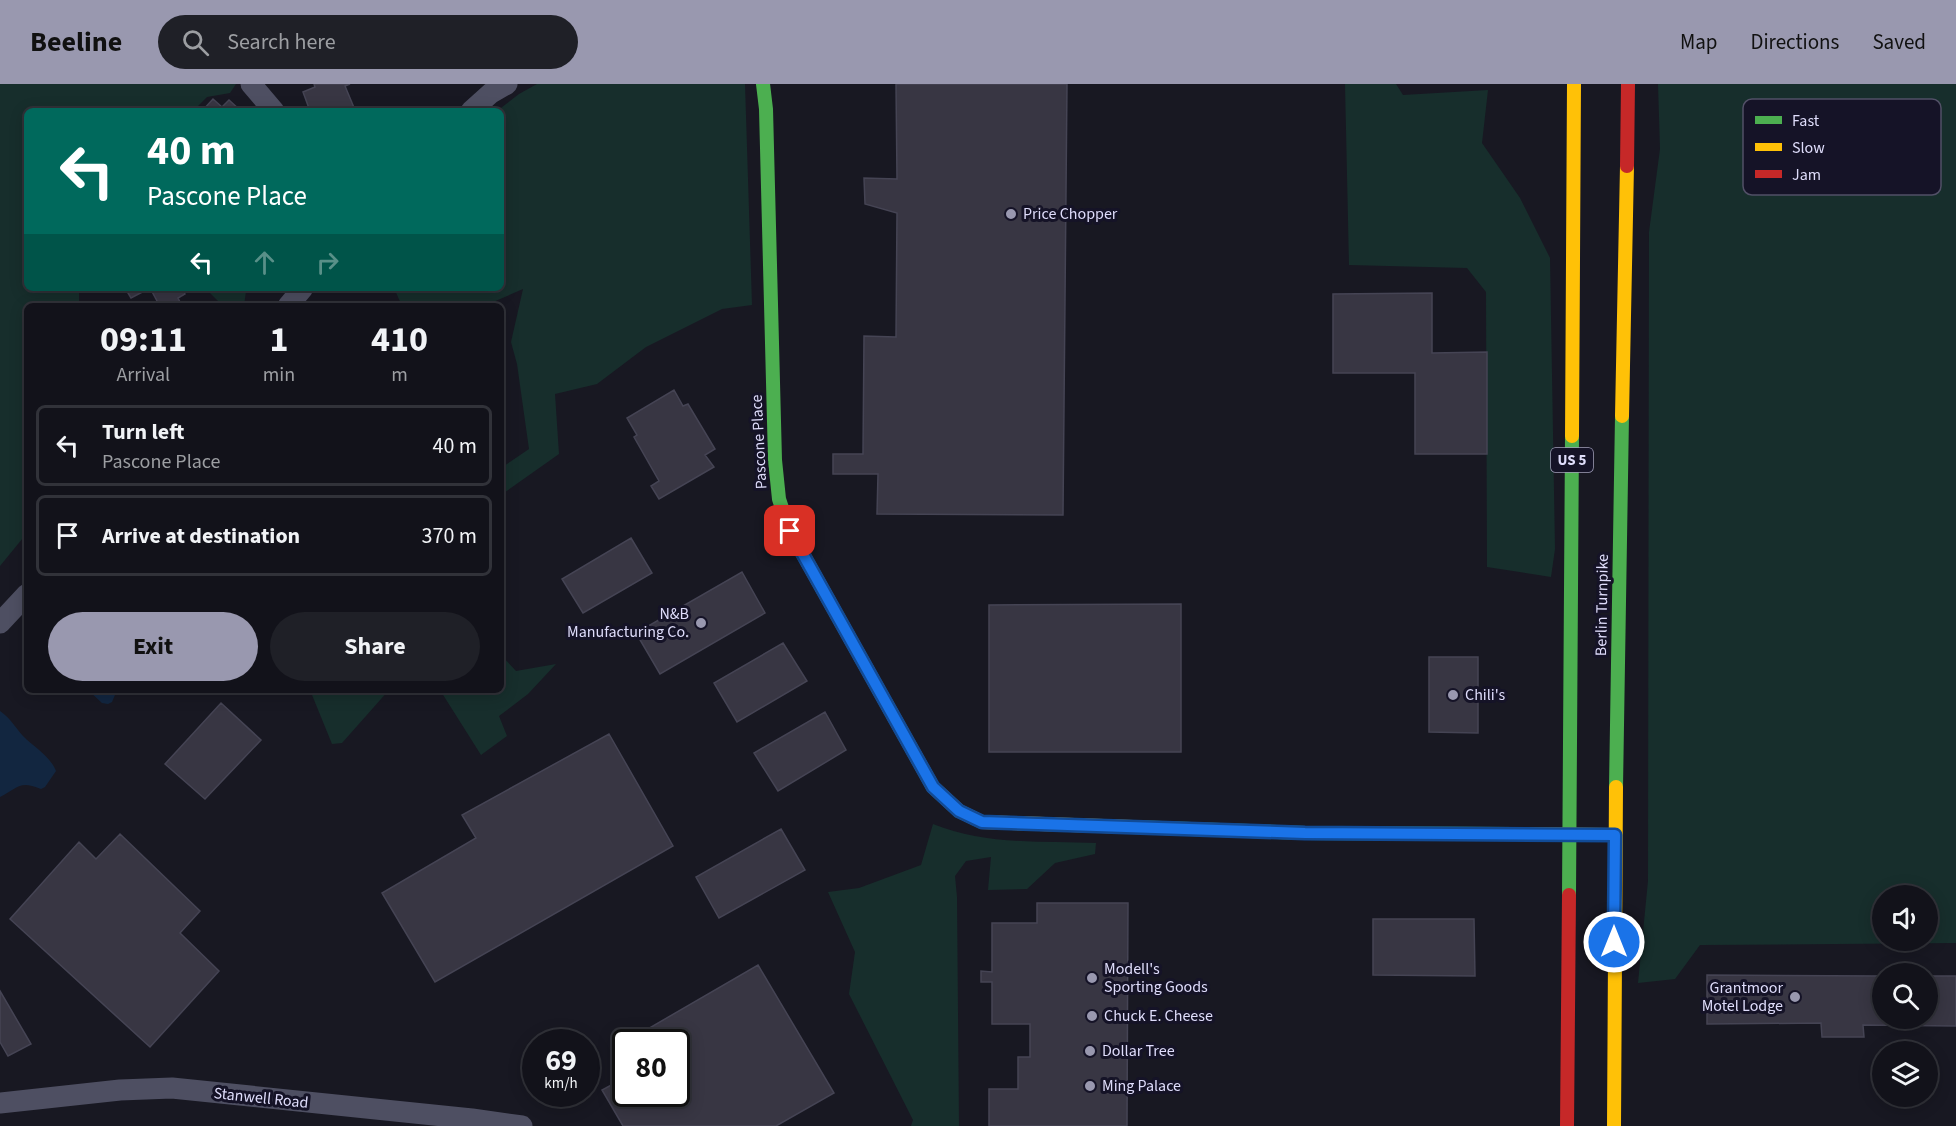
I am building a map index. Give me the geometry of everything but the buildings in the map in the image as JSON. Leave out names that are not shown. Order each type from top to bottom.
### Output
[{"type":"main road","name":"Pascone Place","points":[[762,84],[766,109],[775,460],[779,499],[792,535],[933,787],[959,811],[982,822],[1305,833],[1615,835]]},
{"type":"main road","name":"Berlin Turnpike","points":[[1567,1126],[1574,84]]},
{"type":"main road","name":"Berlin Turnpike","points":[[1614,1126],[1615,835],[1628,84]]},
{"type":"street","points":[[250,84],[271,108]]},
{"type":"street","points":[[474,108],[491,93],[507,84]]},
{"type":"street","points":[[290,303],[300,291]]},
{"type":"street","points":[[0,623],[24,597]]},
{"type":"street","name":"Stanwell Road","points":[[0,1103],[120,1090],[172,1088],[522,1126]]},
{"type":"green space","points":[[0,84],[236,84],[230,93],[207,97],[196,108],[24,108],[24,291],[79,291],[79,303],[24,303],[24,537],[0,566]]},
{"type":"green space","points":[[537,84],[745,84],[752,305],[722,309],[646,347],[597,384],[555,394],[559,454],[504,493],[504,466],[529,449],[517,364],[511,342],[523,289],[491,303],[401,303],[395,291],[504,291],[504,108],[501,108]]},
{"type":"green space","points":[[1345,84],[1396,84],[1403,95],[1488,90],[1482,143],[1520,198],[1550,258],[1555,549],[1551,577],[1487,567],[1486,292],[1467,268],[1349,265]]},
{"type":"green space","points":[[1658,84],[1956,84],[1956,943],[1938,943],[1938,885],[1872,885],[1872,944],[1700,945],[1675,979],[1638,983],[1648,881],[1649,232],[1660,149]]},
{"type":"green space","points":[[208,291],[246,291],[244,303],[219,302]]},
{"type":"green space","points":[[504,658],[516,671],[556,664],[528,694],[499,716],[507,736],[481,755],[442,693],[504,693]]},
{"type":"green space","points":[[311,693],[386,693],[342,743],[332,744]]},
{"type":"green space","points":[[933,824],[952,831],[992,839],[1096,843],[1095,854],[1055,863],[1027,889],[988,890],[991,857],[966,861],[955,876],[959,1126],[911,1126],[913,1120],[849,994],[855,952],[828,892],[859,888],[921,865]]},
{"type":"water","points":[[91,693],[116,693],[112,702],[102,703]]},
{"type":"water","points":[[0,711],[46,756],[56,771],[45,787],[41,789],[23,785],[0,797]]},
{"type":"traffic: fast","points":[[763,84],[766,109],[775,460],[779,499],[786,520]]},
{"type":"traffic: fast","points":[[1616,787],[1622,416]]},
{"type":"traffic: fast","points":[[1569,895],[1572,436]]},
{"type":"traffic: fast","points":[[1133,827],[1305,833],[1515,834]]},
{"type":"traffic: slow","points":[[1572,436],[1574,84]]},
{"type":"traffic: slow","points":[[1622,416],[1627,166]]},
{"type":"traffic: slow","points":[[786,520],[790,531],[933,787],[959,811],[982,822],[1133,827]]},
{"type":"traffic: slow","points":[[1614,1126],[1616,787]]},
{"type":"traffic: slow","points":[[1515,834],[1615,835]]},
{"type":"traffic: jam","points":[[1627,166],[1628,84]]},
{"type":"traffic: jam","points":[[1567,1126],[1569,895]]},
{"type":"place","name":"Price Chopper","points":[[1011,214]]},
{"type":"place","name":"N&B Manufacturing Co.","points":[[701,623]]},
{"type":"place","name":"Chili's","points":[[1453,695]]},
{"type":"place","name":"Modell's Sporting Goods","points":[[1092,978]]},
{"type":"place","name":"Grantmoor Motel Lodge","points":[[1795,997]]},
{"type":"place","name":"Chuck E. Cheese","points":[[1092,1016]]},
{"type":"place","name":"Dollar Tree","points":[[1090,1051]]},
{"type":"place","name":"Ming Palace","points":[[1090,1086]]},
{"type":"route","points":[[790,531],[933,787],[959,811],[982,822],[1305,833],[1615,835],[1614,942]]}]
